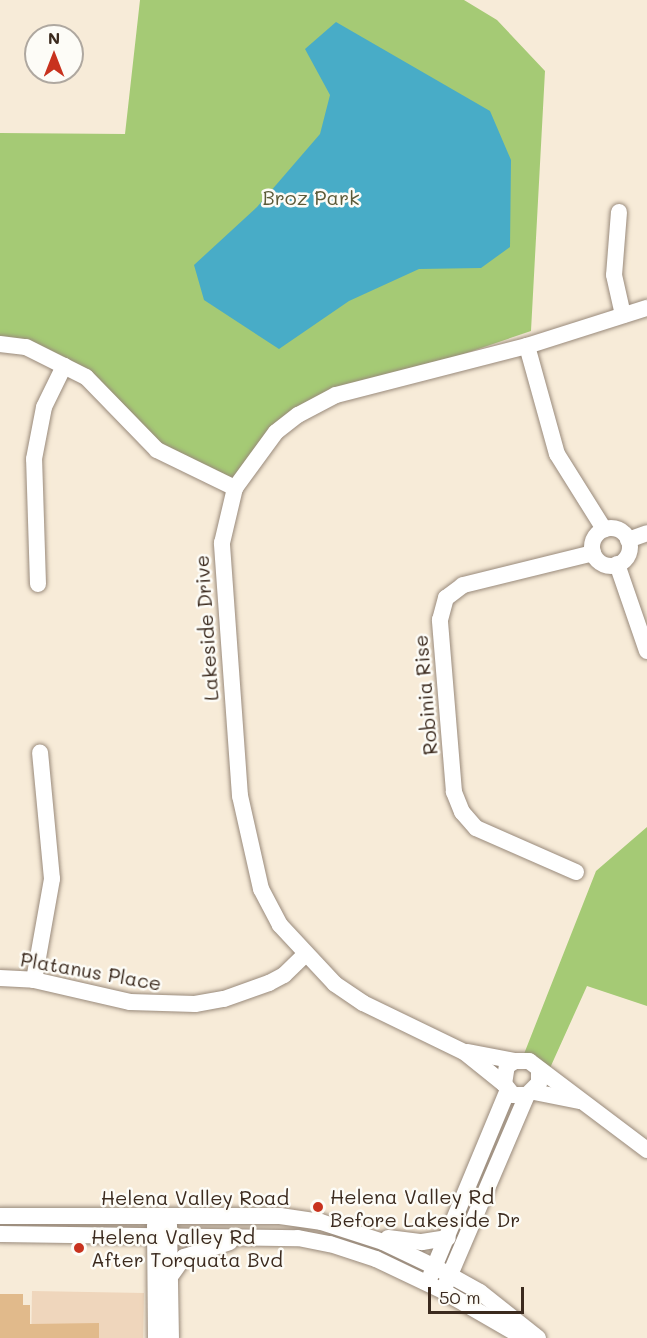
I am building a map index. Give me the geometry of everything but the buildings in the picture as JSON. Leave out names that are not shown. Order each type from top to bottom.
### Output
[{"type":"street","points":[[619,212],[614,275],[622,315]]},
{"type":"street","name":"Lakeside Drive","points":[[580,1101],[530,1094],[506,1087],[464,1052],[363,1003],[335,984],[305,955],[280,926],[261,889],[240,796],[222,578],[222,543],[235,488],[276,432],[298,415],[336,395],[527,346],[647,308]]},
{"type":"street","points":[[0,344],[26,347],[64,366],[99,388],[157,450],[235,488]]},
{"type":"street","points":[[527,346],[557,454],[604,529]]},
{"type":"street","points":[[38,584],[34,459],[44,408],[64,366]]},
{"type":"street","points":[[604,529],[619,530],[628,540],[627,555],[617,564],[602,564],[593,553],[594,539],[604,529]]},
{"type":"street","points":[[628,540],[647,533]]},
{"type":"street","name":"Robinia Rise","points":[[576,872],[476,828],[462,812],[454,792],[440,620],[446,598],[463,585],[593,553]]},
{"type":"street","points":[[617,564],[647,651]]},
{"type":"street","points":[[34,980],[52,879],[40,753]]},
{"type":"street","name":"Platanus Place","points":[[0,978],[34,980],[130,1002],[195,1004],[224,999],[269,983],[284,975],[305,955]]},
{"type":"street","name":"Lakeside Drive","points":[[464,1052],[529,1061],[539,1072],[629,1133],[647,1150]]},
{"type":"street","points":[[427,1284],[506,1087],[503,1074],[515,1060]]},
{"type":"street","points":[[446,1283],[530,1094],[539,1083],[539,1072]]},
{"type":"street","name":"Helena Valley Road","points":[[0,1216],[162,1218],[280,1216],[358,1232],[435,1268],[446,1283],[524,1338]]},
{"type":"street","points":[[156,1338],[162,1218]]},
{"type":"street","points":[[358,1232],[422,1242],[447,1238]]},
{"type":"street","name":"Helena Valley Road","points":[[0,1234],[298,1238],[330,1244],[427,1284],[446,1283],[480,1292],[538,1338]]},
{"type":"street","points":[[162,1236],[172,1274],[171,1338]]},
{"type":"street","points":[[172,1274],[184,1257],[248,1237]]},
{"type":"shaded area","points":[[32,1291],[144,1293],[143,1338],[31,1338]]},
{"type":"green space","name":"Broz Park","points":[[140,0],[464,0],[497,20],[545,71],[531,331],[372,385],[298,415],[235,488],[182,466],[99,388],[0,342],[0,133],[125,134]]},
{"type":"green space","points":[[647,827],[647,1006],[587,986],[550,1068],[522,1059],[596,871]]},
{"type":"water","points":[[336,22],[490,111],[511,160],[510,247],[481,268],[419,269],[349,301],[279,349],[204,300],[194,265],[257,207],[320,134],[330,95],[305,49]]},
{"type":"place","name":"Helena Valley Rd Before Lakeside Dr","points":[[318,1207]]},
{"type":"place","name":"Helena Valley Rd After Torquata Bvd","points":[[79,1248]]}]
